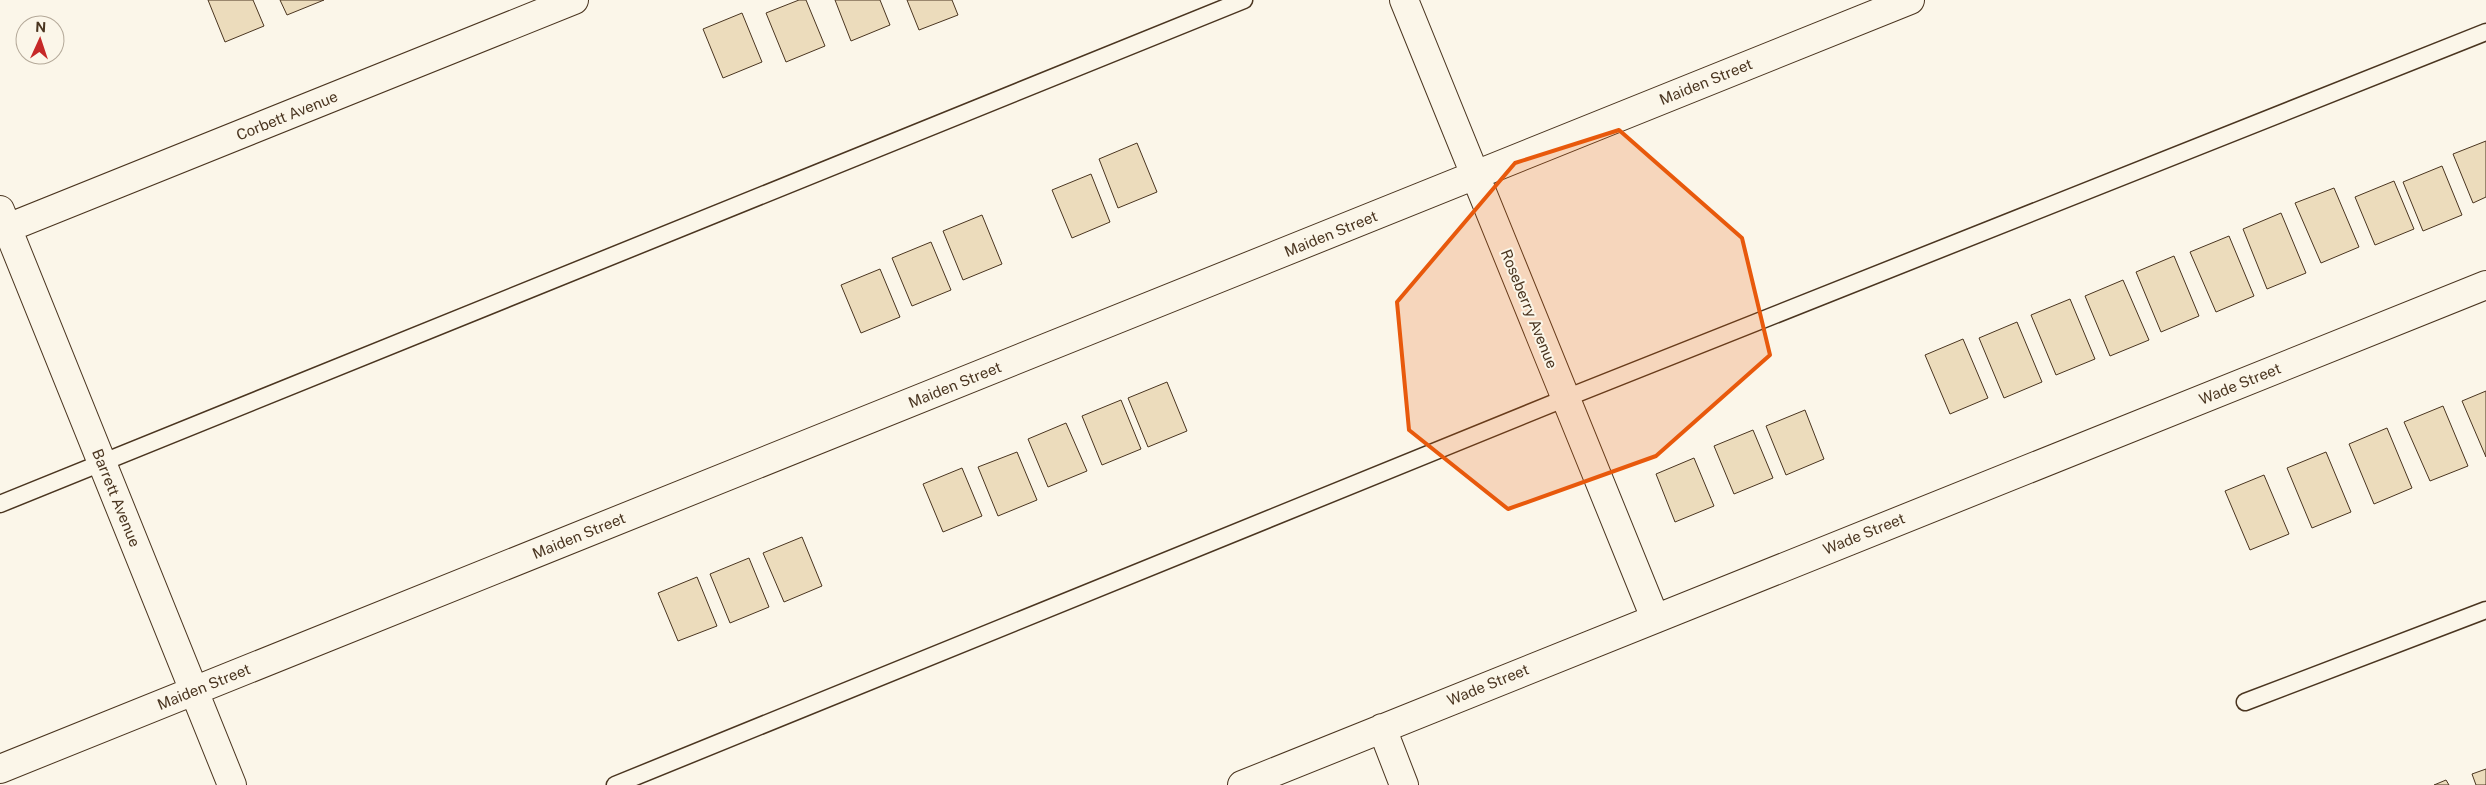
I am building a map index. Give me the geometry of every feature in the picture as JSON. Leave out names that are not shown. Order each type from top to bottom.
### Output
[{"type":"street","name":"Corbett Avenue","points":[[2,223],[574,0]]},
{"type":"street","name":"Roseberry Avenue","points":[[1404,0],[1655,618]]},
{"type":"street","name":"Maiden Street","points":[[0,769],[1910,0]]},
{"type":"street","name":"Barrett Avenue","points":[[2,223],[102,463],[232,785]]},
{"type":"street","name":"Wade Street","points":[[1242,785],[2486,285]]},
{"type":"street","points":[[1382,728],[1404,785]]},
{"type":"lane","points":[[0,504],[1244,0]]},
{"type":"lane","points":[[615,785],[1566,398],[2486,32]]},
{"type":"lane","points":[[2245,702],[2486,610]]},
{"type":"highlighted area","points":[[1619,130],[1742,238],[1770,355],[1656,456],[1508,509],[1409,430],[1397,302],[1515,163]]},
{"type":"building","points":[[208,0],[253,0],[264,26],[225,42]]},
{"type":"building","points":[[280,0],[324,0],[287,15]]},
{"type":"building","points":[[799,0],[806,0],[825,46],[786,62],[766,13]]},
{"type":"building","points":[[835,0],[880,0],[890,25],[851,41]]},
{"type":"building","points":[[907,0],[952,0],[958,15],[919,30]]},
{"type":"building","points":[[742,13],[762,62],[723,78],[703,29]]},
{"type":"building","points":[[2486,141],[2486,197],[2473,203],[2453,154]]},
{"type":"building","points":[[1137,143],[1157,192],[1118,208],[1099,159]]},
{"type":"building","points":[[2442,166],[2462,215],[2423,231],[2403,182]]},
{"type":"building","points":[[1091,174],[1110,222],[1072,238],[1052,190]]},
{"type":"building","points":[[2394,181],[2414,229],[2375,245],[2355,197]]},
{"type":"building","points":[[2334,188],[2359,247],[2321,263],[2295,203]]},
{"type":"building","points":[[2281,213],[2306,273],[2267,289],[2243,229]]},
{"type":"building","points":[[982,215],[1002,264],[963,280],[943,231]]},
{"type":"building","points":[[2229,236],[2254,296],[2216,312],[2190,252]]},
{"type":"building","points":[[931,242],[951,290],[912,306],[892,258]]},
{"type":"building","points":[[2174,256],[2199,316],[2161,332],[2136,272]]},
{"type":"building","points":[[880,269],[900,317],[861,333],[841,285]]},
{"type":"building","points":[[2123,280],[2149,340],[2110,356],[2085,296]]},
{"type":"building","points":[[2070,299],[2095,359],[2056,375],[2031,315]]},
{"type":"building","points":[[2017,322],[2042,382],[2004,398],[1979,338]]},
{"type":"building","points":[[1963,339],[1988,398],[1950,414],[1925,355]]},
{"type":"building","points":[[1167,382],[1187,431],[1148,447],[1128,398]]},
{"type":"building","points":[[2486,391],[2486,457],[2462,401]]},
{"type":"building","points":[[1121,400],[1141,449],[1102,465],[1082,416]]},
{"type":"building","points":[[2443,406],[2468,466],[2430,481],[2404,422]]},
{"type":"building","points":[[1805,410],[1824,459],[1786,475],[1766,426]]},
{"type":"building","points":[[1066,423],[1087,471],[1048,487],[1028,439]]},
{"type":"building","points":[[2387,428],[2412,488],[2374,504],[2349,444]]},
{"type":"building","points":[[1753,430],[1773,478],[1734,494],[1714,446]]},
{"type":"building","points":[[1017,452],[1037,500],[998,516],[978,467]]},
{"type":"building","points":[[2326,452],[2351,512],[2312,528],[2287,468]]},
{"type":"building","points":[[1694,458],[1714,506],[1675,522],[1656,474]]},
{"type":"building","points":[[962,468],[982,516],[943,532],[923,484]]},
{"type":"building","points":[[2264,475],[2289,534],[2250,550],[2225,491]]},
{"type":"building","points":[[802,537],[822,586],[784,602],[763,553]]},
{"type":"building","points":[[749,558],[769,607],[730,623],[710,574]]},
{"type":"building","points":[[697,577],[717,626],[678,641],[658,593]]},
{"type":"building","points":[[2486,769],[2486,785],[2476,785],[2472,774]]},
{"type":"building","points":[[2446,780],[2449,785],[2434,785]]}]
